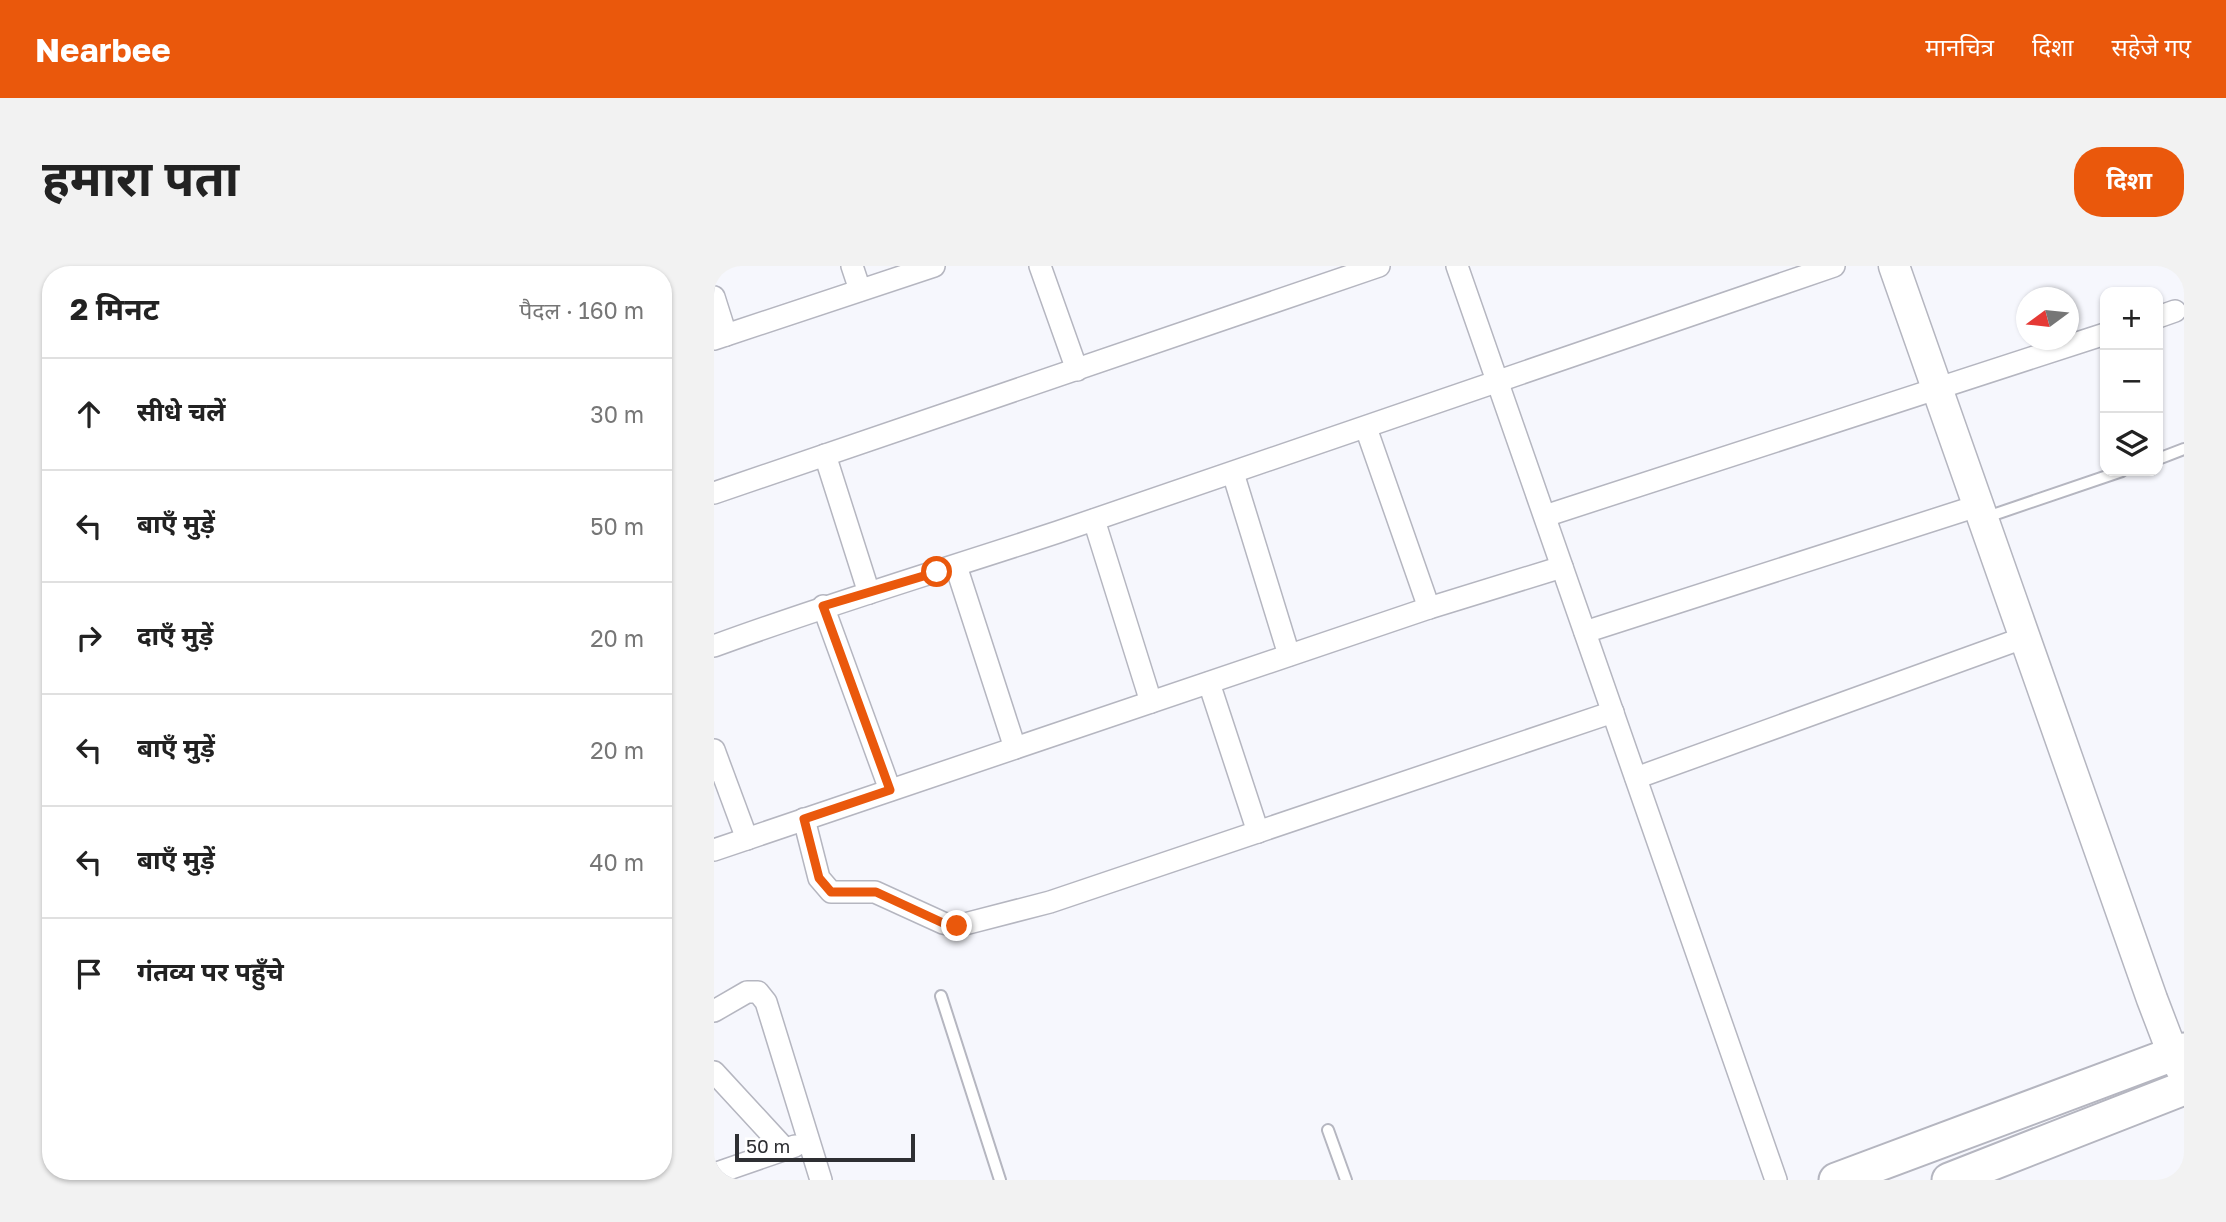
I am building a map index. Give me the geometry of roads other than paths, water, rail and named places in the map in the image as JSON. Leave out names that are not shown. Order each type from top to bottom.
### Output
[{"type":"main road","points":[[1836,1180],[2180,1060]]},
{"type":"main road","points":[[1949,1180],[2184,1088]]},
{"type":"street","points":[[852,266],[860,290]]},
{"type":"street","points":[[714,297],[720,337],[934,266]]},
{"type":"street","points":[[1040,266],[1077,370]]},
{"type":"street","points":[[714,493],[1379,266]]},
{"type":"street","points":[[1457,266],[1776,1180]]},
{"type":"street","points":[[714,646],[823,606],[956,566],[1499,384],[1834,266]]},
{"type":"street","points":[[1894,266],[2023,638],[2180,1060]]},
{"type":"street","points":[[1545,516],[2100,336]]},
{"type":"street","points":[[1366,428],[1429,608]]},
{"type":"street","points":[[825,455],[869,593]]},
{"type":"street","points":[[1233,473],[1289,656]]},
{"type":"street","points":[[1585,632],[1979,513]]},
{"type":"street","points":[[1094,520],[1151,702]]},
{"type":"street","points":[[956,566],[1015,748]]},
{"type":"street","points":[[714,850],[1429,608],[1562,567]]},
{"type":"street","points":[[823,606],[890,790]]},
{"type":"street","points":[[1636,778],[2023,638]]},
{"type":"street","points":[[1209,682],[1258,832]]},
{"type":"street","points":[[804,819],[819,878],[831,892],[876,892],[943,923],[957,926],[1050,902],[1614,712]]},
{"type":"street","points":[[714,750],[747,839]]},
{"type":"street","points":[[714,1010],[747,992],[758,992],[766,1002],[807,1142],[821,1180]]},
{"type":"street","points":[[714,1072],[785,1149]]},
{"type":"street","points":[[714,1174],[807,1142]]},
{"type":"lane","points":[[2163,456],[2184,449]]},
{"type":"lane","points":[[1979,513],[2105,476]]},
{"type":"lane","points":[[941,996],[1000,1180]]},
{"type":"lane","points":[[1328,1130],[1346,1180]]}]
